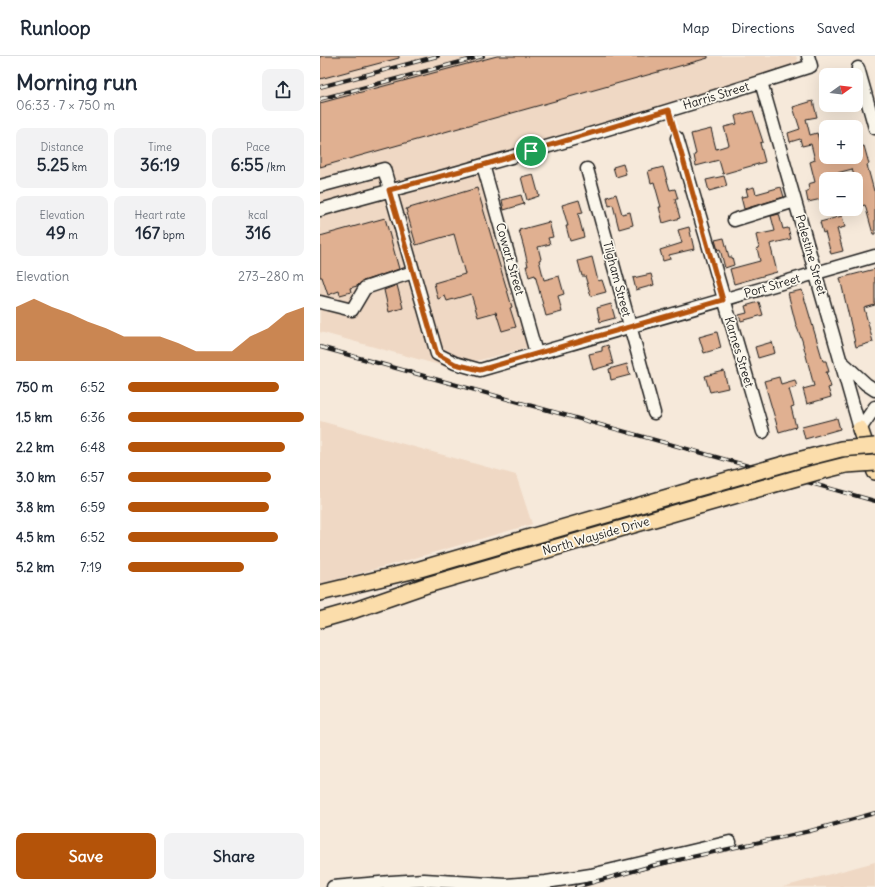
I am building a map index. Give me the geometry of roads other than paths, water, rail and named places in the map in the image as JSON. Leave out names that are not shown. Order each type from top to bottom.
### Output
[{"type":"main road","points":[[860,429],[875,472]]},
{"type":"main road","name":"North Wayside Drive","points":[[320,594],[541,534],[802,458],[841,450],[875,446]]},
{"type":"main road","name":"North Wayside Drive","points":[[320,620],[356,610],[427,585],[814,473],[846,466],[875,463]]},
{"type":"street","name":"Harris Street","points":[[320,210],[483,165],[669,110],[761,82],[810,61]]},
{"type":"street","name":"Palestine Street","points":[[761,82],[860,429]]},
{"type":"street","points":[[863,86],[875,128]]},
{"type":"street","name":"Karnes Street","points":[[677,138],[723,300],[763,432]]},
{"type":"street","name":"Cowart Street","points":[[483,165],[536,353]]},
{"type":"street","name":"Port Street","points":[[320,186],[384,169],[437,354],[455,364],[480,370],[875,256]]},
{"type":"street","name":"Tilgham Street","points":[[587,169],[654,413]]},
{"type":"street","points":[[734,220],[795,200]]},
{"type":"street","points":[[320,302],[352,310],[365,288],[413,272]]},
{"type":"street","points":[[841,361],[866,384],[875,390]]},
{"type":"street","points":[[860,429],[875,407]]},
{"type":"street","points":[[333,887],[391,884],[424,880],[506,885],[546,882],[591,875],[730,842]]},
{"type":"railway","points":[[320,87],[438,56]]},
{"type":"railway","points":[[320,99],[483,56]]},
{"type":"railway","points":[[320,347],[875,501]]},
{"type":"railway","points":[[576,887],[655,865],[810,831],[875,813]]}]
